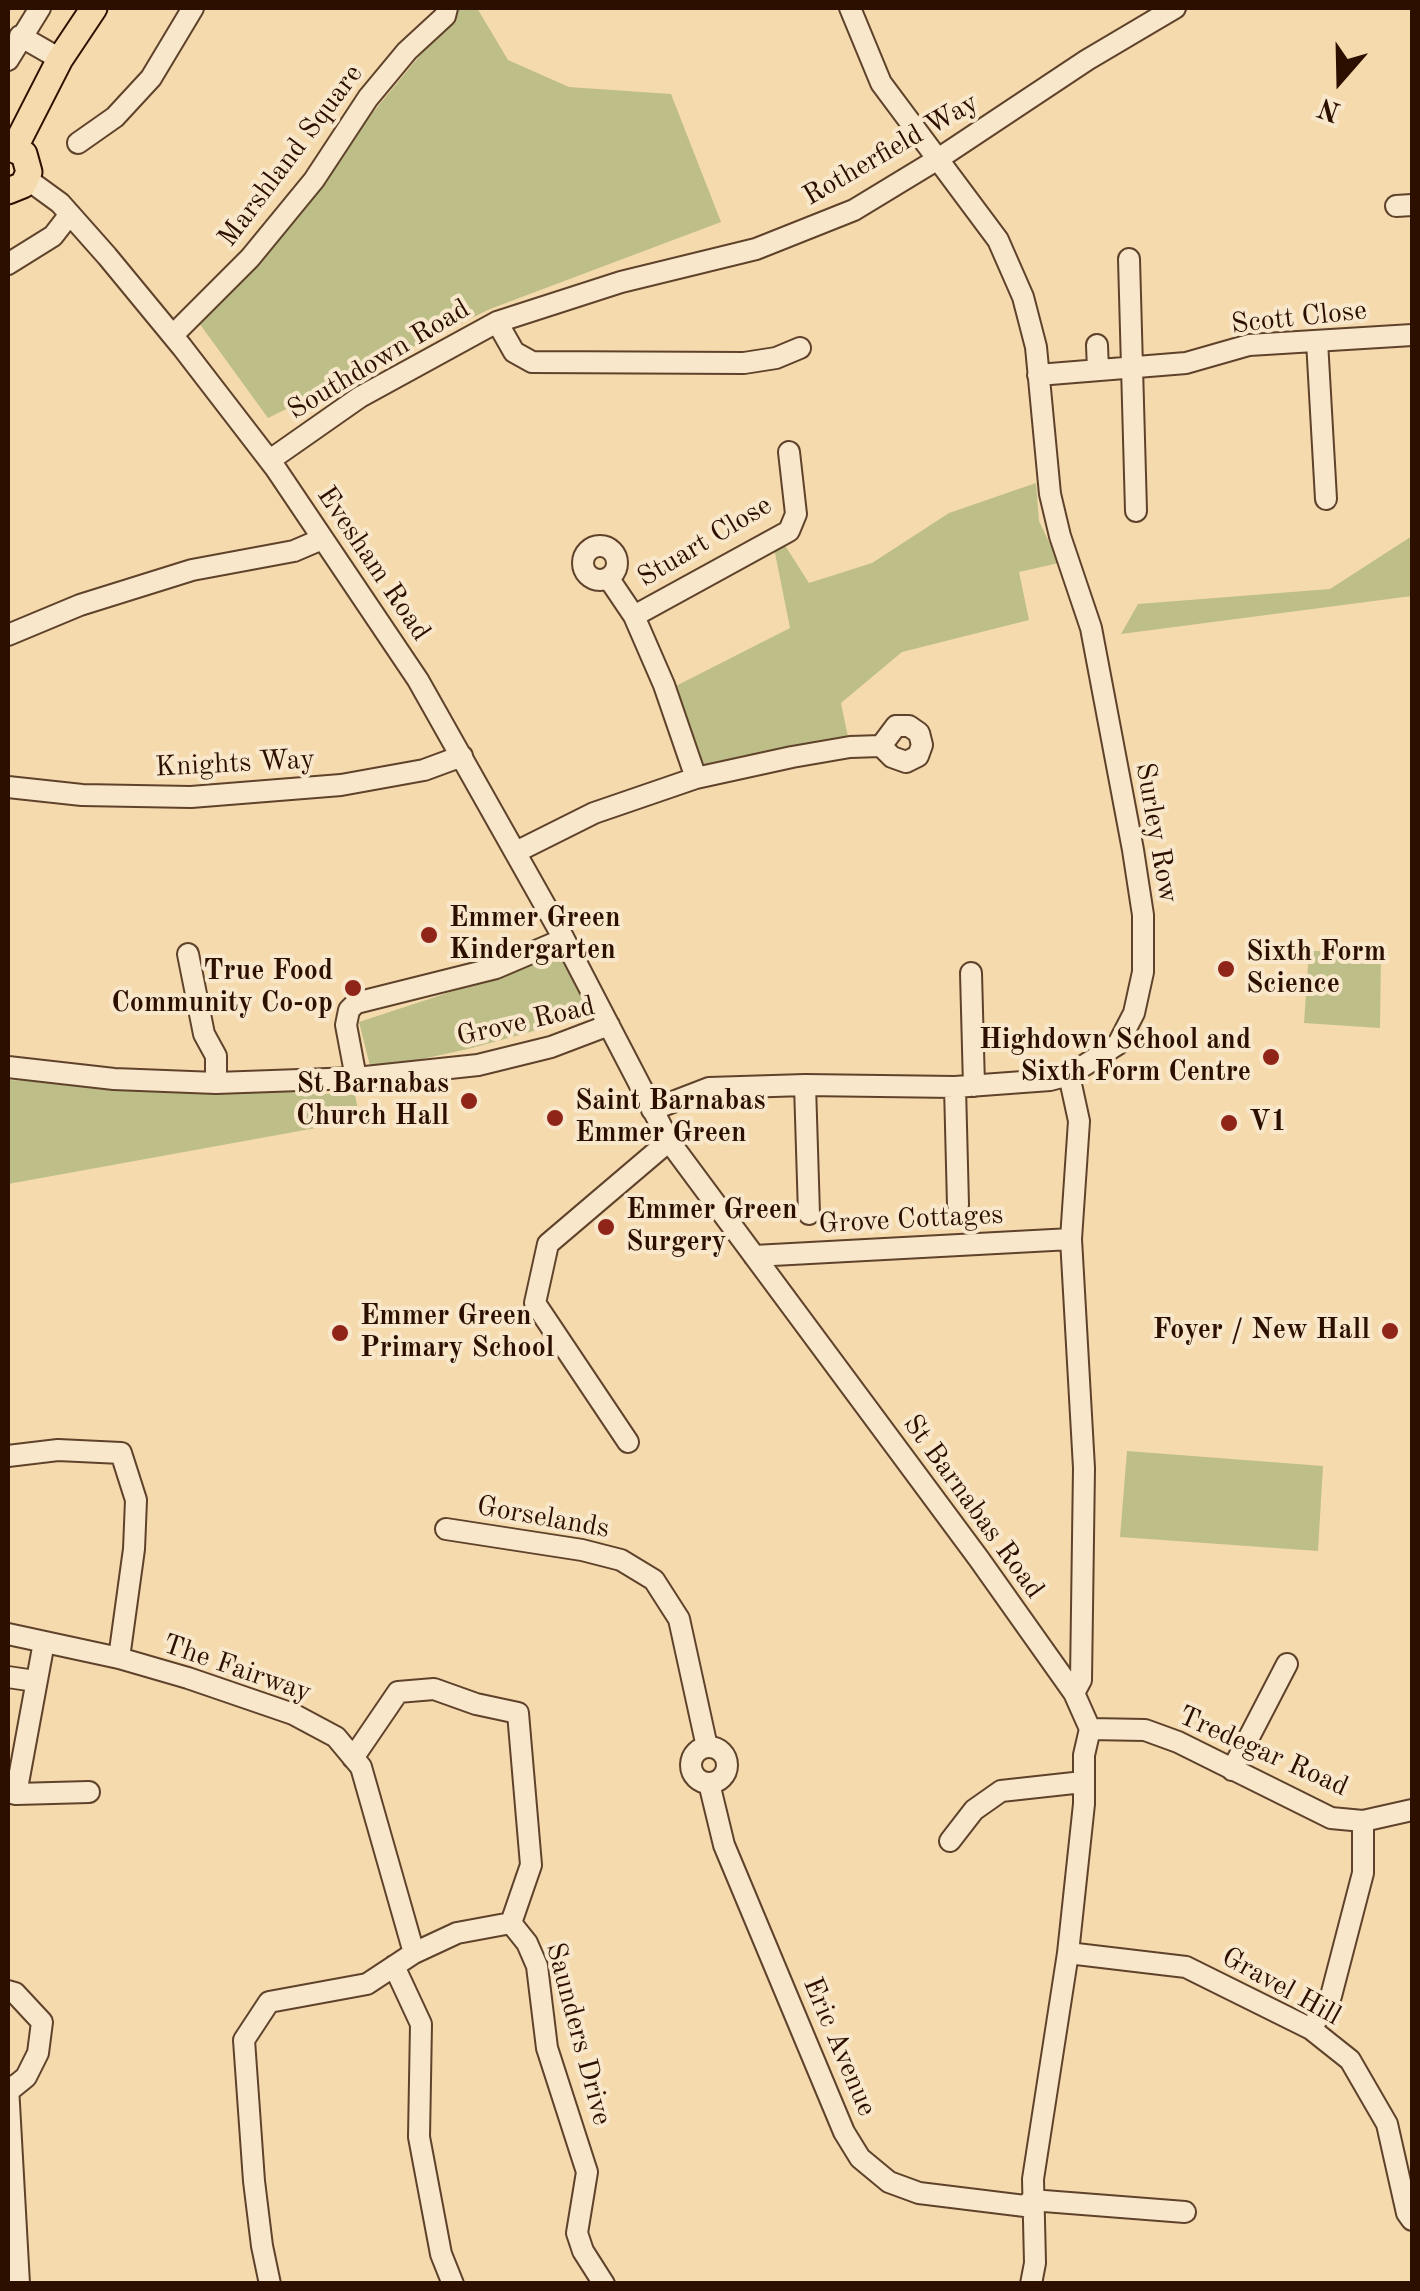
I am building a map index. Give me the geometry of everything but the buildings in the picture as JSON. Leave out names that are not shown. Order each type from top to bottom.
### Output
[{"type":"main road","points":[[17,185],[28,159],[11,147],[60,59],[94,8]]},
{"type":"street","points":[[8,60],[40,8]]},
{"type":"street","points":[[78,143],[115,117],[151,78],[193,8]]},
{"type":"street","name":"Marshland Square","points":[[172,334],[250,258],[314,180],[378,86],[407,51],[445,16],[448,8]]},
{"type":"street","name":"Surley Row","points":[[850,8],[880,83],[998,240],[1010,264],[1036,347],[1050,494],[1060,536],[1092,628],[1133,850],[1145,949],[1144,972],[1127,1028],[1118,1044],[1068,1075]]},
{"type":"street","name":"Rotherfield Way","points":[[497,322],[621,282],[756,249],[854,210],[1175,8]]},
{"type":"street","points":[[20,36],[60,59]]},
{"type":"street","name":"Evesham Road","points":[[17,185],[70,214],[172,334],[270,460],[418,680],[609,1025]]},
{"type":"street","points":[[8,264],[54,236],[70,214]]},
{"type":"street","points":[[1130,258],[1136,511]]},
{"type":"street","name":"Southdown Road","points":[[270,460],[360,397],[497,322],[514,352],[532,362],[744,363],[776,358],[800,348]]},
{"type":"street","name":"Scott Close","points":[[1038,375],[1186,363],[1249,345],[1412,336]]},
{"type":"street","points":[[1317,342],[1326,499]]},
{"type":"street","points":[[1096,344],[1098,370]]},
{"type":"street","name":"Stuart Close","points":[[634,616],[789,531],[796,514],[789,452]]},
{"type":"street","points":[[8,635],[80,605],[192,570],[294,551],[322,538]]},
{"type":"street","name":"Stuart Close","points":[[610,579],[634,616],[696,778]]},
{"type":"street","points":[[516,852],[594,814],[696,778],[792,756],[881,746]]},
{"type":"street","name":"Knights Way","points":[[8,787],[82,795],[191,798],[341,785],[424,770],[462,756]]},
{"type":"street","points":[[356,1078],[346,1025],[349,1010],[356,1003],[496,968],[564,938]]},
{"type":"street","points":[[188,954],[204,1034],[216,1056],[216,1084]]},
{"type":"street","points":[[958,1205],[971,974]]},
{"type":"street","name":"Grove Road","points":[[8,1068],[216,1084],[356,1078],[478,1065],[551,1047],[609,1025],[652,1110]]},
{"type":"street","points":[[652,1110],[709,1088],[964,1087],[1068,1075],[1079,1121],[1071,1239],[1084,1468],[1081,1680],[1074,1693]]},
{"type":"street","name":"Grove Cottages","points":[[805,1085],[809,1214]]},
{"type":"street","name":"St Barnabas Road","points":[[652,1110],[669,1141],[1074,1693],[1090,1729]]},
{"type":"street","points":[[628,1442],[535,1303],[548,1244],[669,1141]]},
{"type":"street","name":"Grove Cottages","points":[[754,1256],[1071,1239]]},
{"type":"street","points":[[8,1456],[58,1450],[120,1454],[136,1500],[134,1549],[119,1658]]},
{"type":"street","name":"Gorselands","points":[[446,1529],[582,1550],[621,1560],[654,1580],[679,1619],[707,1747]]},
{"type":"street","name":"The Fairway","points":[[8,1634],[119,1658],[294,1714],[336,1737],[361,1767],[414,1953]]},
{"type":"street","points":[[44,1642],[12,1793],[88,1792]]},
{"type":"street","points":[[1232,1770],[1287,1664]]},
{"type":"street","points":[[8,1677],[35,1682]]},
{"type":"street","points":[[353,1758],[398,1692],[434,1690],[518,1714],[531,1865],[510,1923]]},
{"type":"street","points":[[1031,2284],[1035,2263],[1032,2204],[1068,1952],[1090,1729]]},
{"type":"street","name":"Tredegar Road","points":[[1090,1729],[1145,1730],[1178,1742],[1331,1818],[1363,1821],[1412,1810]]},
{"type":"street","name":"Eric Avenue","points":[[707,1747],[723,1753],[728,1764],[724,1775],[710,1783],[724,1845],[844,2132],[860,2158],[889,2182],[919,2193],[1185,2212]]},
{"type":"street","points":[[950,1841],[974,1810],[1000,1791],[1082,1782]]},
{"type":"street","points":[[1311,2029],[1331,1996],[1362,1873],[1363,1821]]},
{"type":"street","name":"Saunders Drive","points":[[270,2284],[254,2181],[244,2040],[269,2002],[367,1984],[414,1953],[457,1933],[510,1923],[527,1943],[537,1966],[547,2048],[586,2172],[577,2233],[582,2251],[604,2284]]},
{"type":"street","name":"Gravel Hill","points":[[1068,1952],[1186,1967],[1311,2029],[1350,2060],[1387,2124],[1407,2213],[1412,2220]]},
{"type":"street","points":[[394,1966],[422,2024],[419,2136],[440,2254],[453,2284]]},
{"type":"street","points":[[8,1991],[15,1993],[42,2022],[38,2053],[26,2077],[8,2088],[19,2284]]},
{"type":"green space","points":[[459,8],[477,8],[508,60],[569,87],[671,94],[721,222],[490,309],[268,418],[199,323]]},
{"type":"green space","points":[[1036,483],[1039,521],[1059,563],[1019,572],[1029,620],[902,652],[841,703],[850,747],[696,778],[666,691],[790,628],[774,548],[784,544],[809,583],[872,563],[949,513]]},
{"type":"green space","points":[[1412,536],[1412,596],[1121,634],[1138,604],[1330,589]]},
{"type":"green space","points":[[1309,951],[1381,952],[1380,1028],[1304,1023]]},
{"type":"green space","points":[[560,956],[589,1006],[581,1018],[371,1070],[359,1022]]},
{"type":"green space","points":[[8,1080],[355,1095],[360,1120],[8,1184]]},
{"type":"green space","points":[[1127,1451],[1323,1466],[1318,1551],[1120,1537]]},
{"type":"place","name":"Emmer Green Kindergarten","points":[[429,935]]},
{"type":"place","name":"Sixth Form Science","points":[[1226,969]]},
{"type":"place","name":"True Food Community Co-op","points":[[353,988]]},
{"type":"place","name":"Highdown School and Sixth Form Centre","points":[[1271,1057]]},
{"type":"place","name":"St Barnabas Church Hall","points":[[469,1101]]},
{"type":"place","name":"Saint Barnabas Emmer Green","points":[[555,1118]]},
{"type":"place","name":"V1","points":[[1229,1123]]},
{"type":"place","name":"Emmer Green Surgery","points":[[606,1227]]},
{"type":"place","name":"Foyer / New Hall","points":[[1390,1331]]},
{"type":"place","name":"Emmer Green Primary School","points":[[340,1333]]}]
